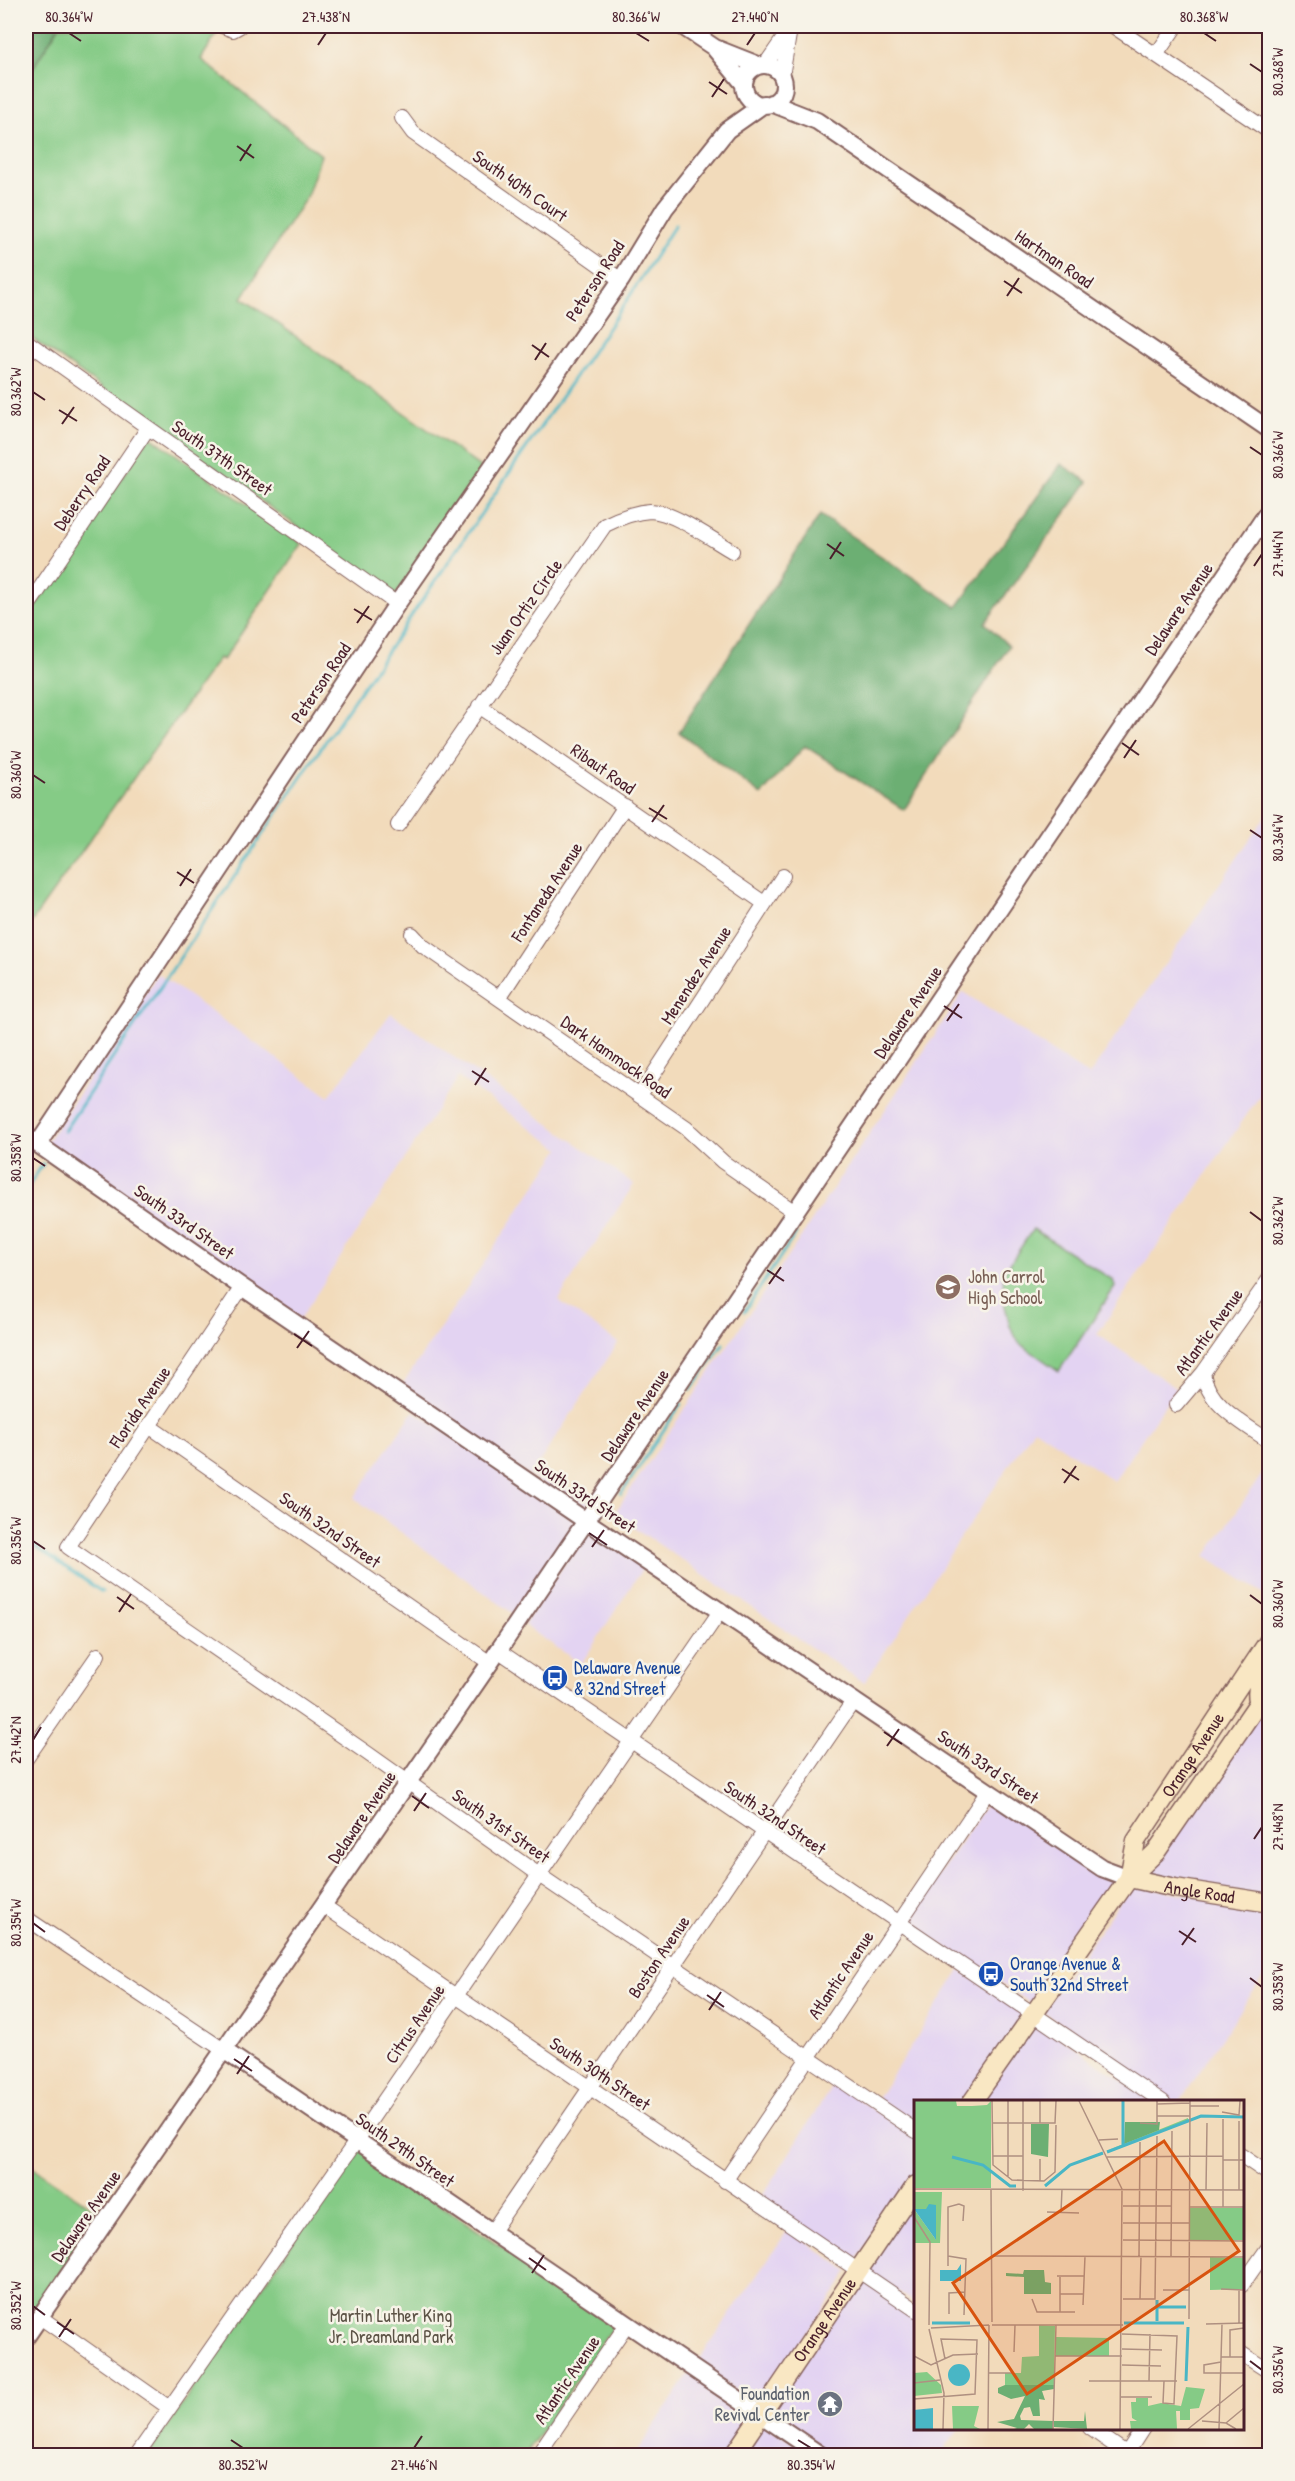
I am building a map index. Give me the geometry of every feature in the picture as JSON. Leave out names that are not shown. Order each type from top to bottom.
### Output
[{"type":"main road","name":"Orange Avenue","points":[[1129,1878],[1136,1841],[1269,1639]]},
{"type":"main road","points":[[1258,1702],[1256,1691],[1258,1683],[1269,1663]]},
{"type":"main road","name":"Orange Avenue","points":[[973,2100],[1129,1878],[1156,1852],[1269,1686]]},
{"type":"main road","name":"Angle Road","points":[[1129,1878],[1269,1903]]},
{"type":"main road","name":"Orange Avenue","points":[[732,2456],[914,2186]]},
{"type":"street","points":[[222,26],[233,30],[240,26]]},
{"type":"street","points":[[682,26],[715,48],[775,68],[783,80]]},
{"type":"street","points":[[1113,26],[1269,132]]},
{"type":"street","points":[[1156,55],[1176,26]]},
{"type":"street","points":[[715,48],[745,87],[752,100],[767,104],[782,93],[791,27]]},
{"type":"street","points":[[745,87],[748,72],[762,65],[791,27]]},
{"type":"street","name":"Hartman Road","points":[[783,80],[817,121]]},
{"type":"street","name":"Peterson Road","points":[[32,1140],[621,280],[665,208],[727,130],[745,87]]},
{"type":"street","name":"Hartman Road","points":[[767,104],[817,121],[1269,430]]},
{"type":"street","name":"Peterson Road","points":[[727,130],[767,104]]},
{"type":"street","name":"South 40th Court","points":[[402,118],[413,133],[621,280]]},
{"type":"street","name":"South 37th Street","points":[[26,341],[397,604]]},
{"type":"street","name":"Deberry Road","points":[[26,609],[148,428]]},
{"type":"street","name":"Delaware Avenue","points":[[26,2337],[495,1657],[1269,509]]},
{"type":"street","name":"Juan Ortiz Circle","points":[[398,825],[605,525],[625,515],[652,511],[683,522],[732,551]]},
{"type":"street","name":"Ribaut Road","points":[[479,706],[764,903]]},
{"type":"street","name":"Fontaneda Avenue","points":[[499,998],[625,806]]},
{"type":"street","name":"Menendez Avenue","points":[[640,1095],[783,876]]},
{"type":"street","name":"Dark Hammock Road","points":[[412,934],[423,946],[686,1128],[723,1162],[796,1213]]},
{"type":"street","name":"South 33rd Street","points":[[32,1140],[242,1287],[586,1521],[1102,1868],[1129,1878]]},
{"type":"street","name":"Atlantic Avenue","points":[[1176,1405],[1203,1373],[1269,1278]]},
{"type":"street","name":"Florida Avenue","points":[[68,1547],[242,1287]]},
{"type":"street","points":[[1203,1373],[1209,1393],[1221,1406],[1269,1442]]},
{"type":"street","name":"South 32nd Street","points":[[149,1426],[495,1657],[630,1740],[898,1923],[1034,2012],[1160,2100]]},
{"type":"street","name":"South 31st Street","points":[[68,1547],[367,1753],[408,1784],[914,2130]]},
{"type":"street","name":"Citrus Avenue","points":[[136,2456],[168,2407],[357,2140],[721,1610]]},
{"type":"street","points":[[26,1759],[98,1655]]},
{"type":"street","name":"Boston Avenue","points":[[491,2233],[854,1700]]},
{"type":"street","name":"Atlantic Avenue","points":[[725,2181],[988,1791]]},
{"type":"street","name":"South 30th Street","points":[[324,1906],[914,2309]]},
{"type":"street","name":"South 29th Street","points":[[26,1918],[822,2456]]},
{"type":"street","points":[[1244,2157],[1269,2175]]},
{"type":"street","points":[[1244,2282],[1269,2245]]},
{"type":"street","points":[[40,2317],[168,2407]]},
{"type":"street","name":"Atlantic Avenue","points":[[537,2456],[627,2324]]},
{"type":"street","points":[[1244,2355],[1269,2372]]},
{"type":"street","points":[[1093,2430],[1127,2455],[1142,2430]]},
{"type":"shaded area","name":"John Carrol High School","points":[[1269,811],[1269,1082],[1097,1334],[1176,1388],[1114,1481],[1034,1428],[864,1683],[614,1514],[963,992],[1089,1076]]},
{"type":"shaded area","points":[[158,974],[329,1096],[391,1013],[634,1184],[558,1300],[618,1343],[534,1470],[592,1502],[584,1513],[400,1388],[560,1149],[458,1077],[300,1319],[46,1143]]},
{"type":"shaded area","points":[[414,1411],[577,1522],[515,1615],[354,1498]]},
{"type":"shaded area","points":[[1265,1470],[1270,1473],[1269,1597],[1206,1556]]},
{"type":"shaded area","points":[[588,1529],[644,1566],[581,1664],[524,1625]]},
{"type":"shaded area","points":[[1269,1697],[1269,1898],[1141,1875]]},
{"type":"shaded area","points":[[990,1799],[1120,1880],[1032,2004],[907,1922]]},
{"type":"shaded area","points":[[1132,1885],[1269,1909],[1269,1968],[1181,2100],[1172,2100],[1042,2011]]},
{"type":"shaded area","points":[[960,1970],[1025,2013],[966,2100],[914,2100],[914,2123],[877,2099]]},
{"type":"shaded area","points":[[1036,2020],[1150,2100],[981,2100]]},
{"type":"shaded area","points":[[834,2083],[914,2137],[914,2175],[855,2262],[761,2198]]},
{"type":"shaded area","points":[[914,2197],[914,2302],[865,2269]]},
{"type":"shaded area","points":[[788,2230],[849,2271],[759,2406],[696,2364]]},
{"type":"shaded area","points":[[859,2278],[914,2315],[914,2430],[958,2430],[941,2455],[831,2455],[769,2413]]},
{"type":"shaded area","points":[[690,2373],[753,2415],[725,2455],[634,2456]]},
{"type":"shaded area","points":[[763,2422],[812,2456],[740,2456]]},
{"type":"green space","points":[[26,26],[59,26],[26,79]]},
{"type":"green space","points":[[59,26],[216,26],[219,30],[201,59],[321,155],[307,196],[242,298],[483,469],[395,596],[26,334],[26,79]]},
{"type":"green space","points":[[150,436],[302,544],[223,660],[219,658],[26,930],[26,620]]},
{"type":"green space","points":[[1061,464],[1088,482],[985,623],[1009,646],[904,810],[805,746],[761,795],[679,732],[820,515],[957,607]]},
{"type":"green space","points":[[1033,1229],[1113,1280],[1115,1287],[1059,1371],[1019,1343],[1010,1326],[1005,1306],[1003,1274]]},
{"type":"green space","name":"Martin Luther King Jr. Dreamland Park","points":[[357,2148],[615,2324],[525,2455],[147,2456]]},
{"type":"green space","points":[[26,2163],[103,2215],[26,2327]]},
{"type":"waterway","points":[[64,1131],[293,789],[624,305],[675,225]]},
{"type":"waterway","points":[[26,1190],[43,1164]]},
{"type":"waterway","points":[[744,1312],[796,1233]]},
{"type":"waterway","points":[[691,1390],[723,1344]]},
{"type":"waterway","points":[[621,1494],[681,1404]]},
{"type":"waterway","points":[[26,1540],[102,1592]]},
{"type":"place","name":"John Carrol High School","points":[[948,1287]]},
{"type":"place","name":"Delaware Avenue & 32nd Street","points":[[555,1678]]},
{"type":"place","name":"Orange Avenue & South 32nd Street","points":[[991,1974]]},
{"type":"place","name":"Foundation Revival Center","points":[[830,2404]]}]
